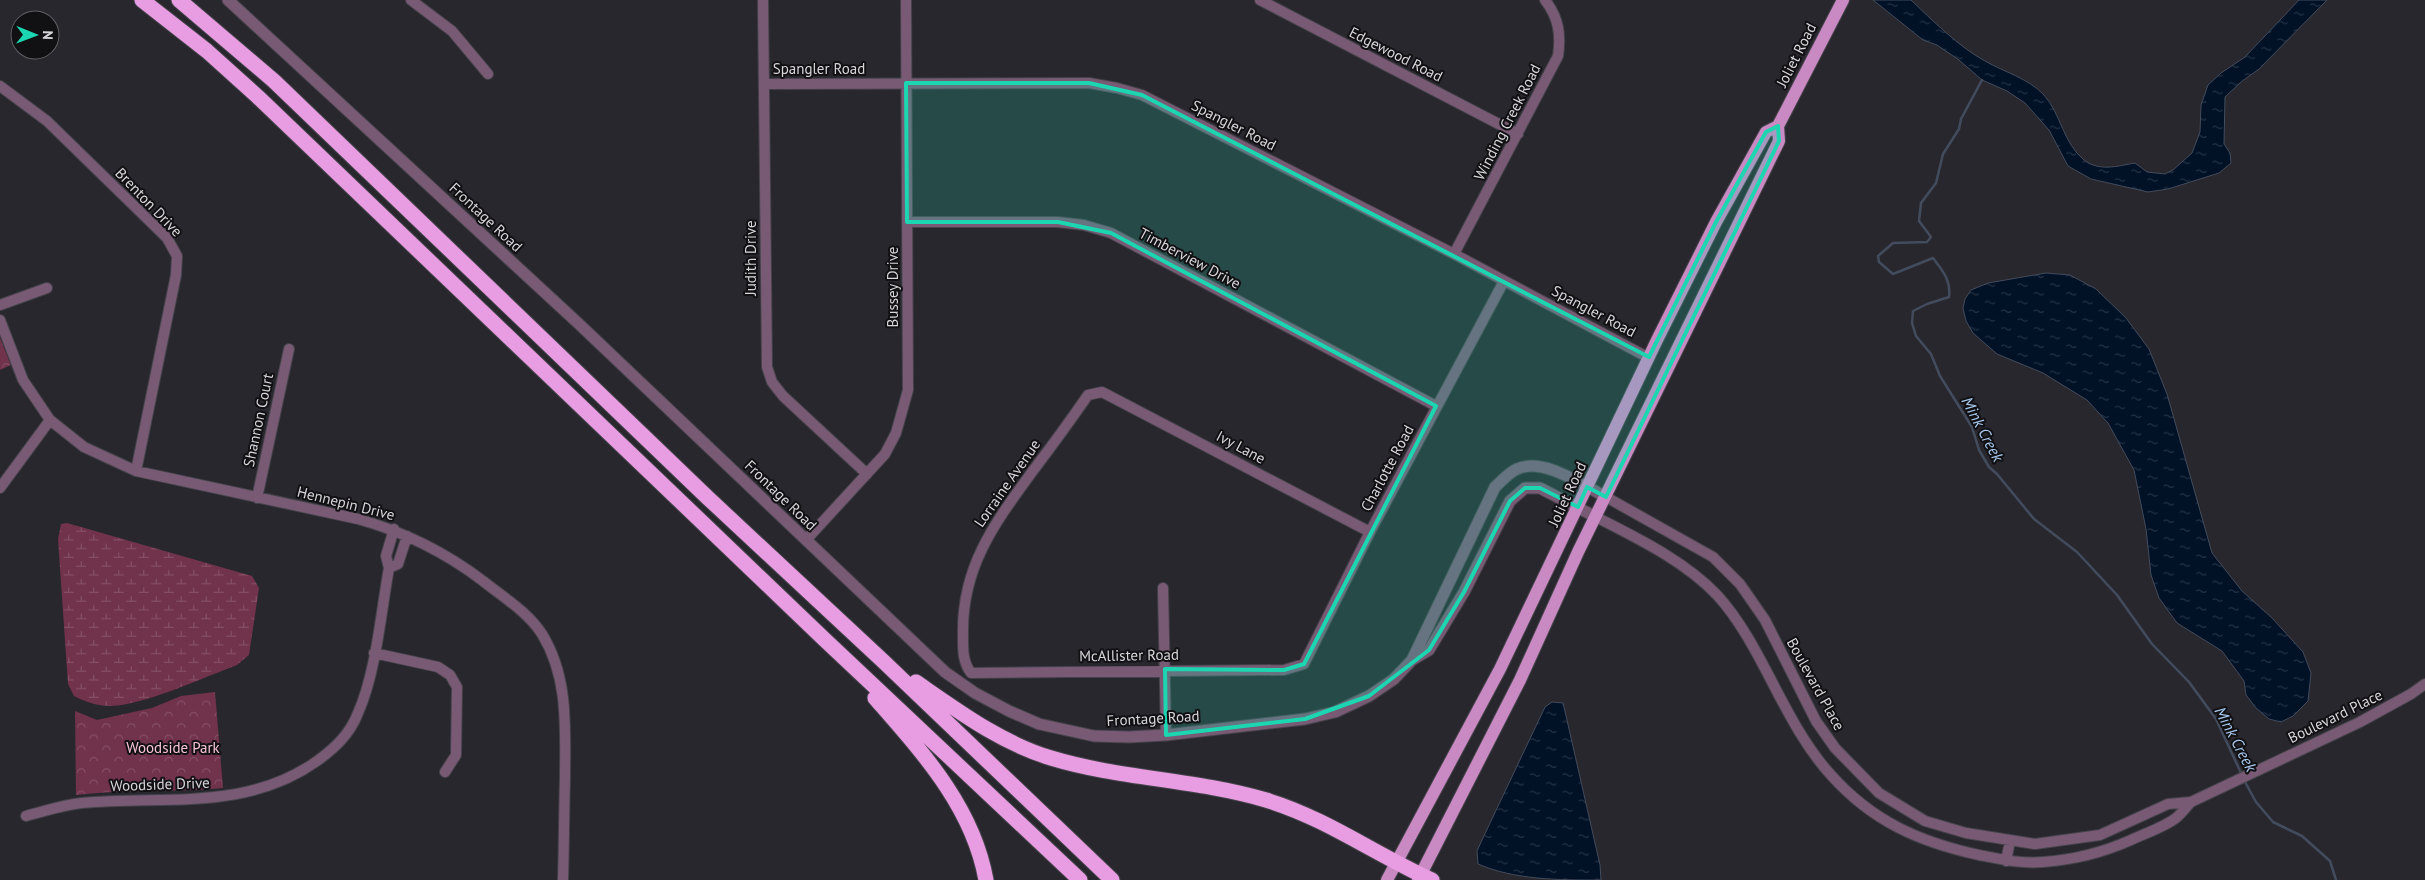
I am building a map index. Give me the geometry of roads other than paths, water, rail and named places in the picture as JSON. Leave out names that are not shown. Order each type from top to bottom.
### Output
[{"type":"highway","points":[[142,0],[207,51],[258,97],[1080,880]]},
{"type":"highway","points":[[179,0],[274,81],[708,498],[883,661],[1112,880]]},
{"type":"highway","points":[[824,638],[934,768],[956,800],[973,832],[986,880]]},
{"type":"highway","points":[[883,661],[981,726],[1050,758],[1225,790],[1300,811],[1332,826],[1424,878]]},
{"type":"main road","name":"Joliet Road","points":[[1424,878],[1520,680],[1606,496],[1780,140],[1778,126],[1843,1]]},
{"type":"main road","name":"Joliet Road","points":[[1387,880],[1500,669],[1649,358],[1724,207],[1766,132],[1778,126]]},
{"type":"street","name":"Frontage Road","points":[[228,0],[579,324],[945,672],[975,693],[1039,724],[1094,736],[1129,737],[1166,735],[1304,719],[1335,712],[1380,690],[1412,660],[1429,650],[1464,592],[1510,501],[1525,488],[1540,488],[1596,517]]},
{"type":"street","points":[[412,0],[452,31],[488,74]]},
{"type":"street","name":"Judith Drive","points":[[763,0],[767,367],[772,382],[783,396],[867,474]]},
{"type":"street","name":"Bussey Drive","points":[[806,540],[885,454],[896,433],[908,390],[906,0]]},
{"type":"street","name":"Edgewood Road","points":[[1260,0],[1518,134]]},
{"type":"street","name":"Winding Creek Road","points":[[1454,254],[1558,56],[1560,39],[1558,23],[1546,0]]},
{"type":"street","name":"Spangler Road","points":[[764,84],[1089,83],[1142,95],[1454,254],[1649,358]]},
{"type":"street","name":"Brenton Drive","points":[[0,86],[47,121],[167,238],[177,256],[176,275],[136,471]]},
{"type":"street","name":"Timberview Drive","points":[[907,222],[1058,222],[1084,225],[1111,233],[1436,406]]},
{"type":"street","name":"Charlotte Road","points":[[1297,667],[1304,664],[1370,532],[1504,281]]},
{"type":"street","points":[[0,305],[47,288]]},
{"type":"street","name":"Hennepin Drive","points":[[0,320],[23,380],[50,420],[84,448],[136,471],[358,519],[394,529],[453,560],[519,609],[541,632],[554,657],[562,684],[565,714],[564,880]]},
{"type":"street","name":"Shannon Court","points":[[257,498],[288,349]]},
{"type":"street","name":"Ivy Lane","points":[[1096,392],[1102,392],[1370,532]]},
{"type":"street","name":"Lorraine Avenue","points":[[966,666],[963,630],[966,601],[972,573],[984,542],[998,518],[1088,396],[1096,392]]},
{"type":"street","points":[[0,488],[50,420]]},
{"type":"street","name":"Frontage Road","points":[[1412,660],[1495,487],[1505,477],[1518,469],[1545,468],[1606,496]]},
{"type":"street","name":"Boulevard Place","points":[[1606,496],[1713,557],[1740,584],[1765,620],[1816,721],[1835,748],[1879,793],[1925,820],[1966,833],[2035,844],[2065,842],[2100,835],[2168,804],[2191,802],[2360,722],[2411,694],[2425,684]]},
{"type":"street","points":[[1596,517],[1682,566],[1702,580],[1718,596],[1736,620],[1809,747],[1831,775],[1862,803],[1903,832],[1922,840],[2006,861],[2042,862],[2114,847],[2175,819],[2191,802]]},
{"type":"street","name":"Woodside Drive","points":[[26,816],[79,803],[206,799],[271,786],[299,774],[328,753],[347,735],[366,692],[389,568],[386,556],[394,529]]},
{"type":"street","name":"Woodside Drive","points":[[389,568],[398,564],[408,536]]},
{"type":"street","points":[[1164,588],[1166,735]]},
{"type":"street","points":[[374,653],[438,667],[450,675],[456,687],[456,755],[445,772]]},
{"type":"street","name":"McAllister Road","points":[[966,666],[971,673],[1165,669],[1284,670],[1297,667]]},
{"type":"street","points":[[2006,861],[2010,841]]},
{"type":"water","points":[[1873,0],[1911,0],[1965,48],[1985,61],[2038,89],[2050,103],[2071,145],[2090,164],[2102,167],[2115,167],[2135,163],[2147,172],[2165,174],[2173,170],[2192,153],[2200,132],[2201,105],[2208,85],[2221,73],[2245,57],[2299,0],[2327,0],[2259,69],[2225,97],[2224,144],[2230,153],[2231,163],[2219,173],[2168,189],[2148,192],[2091,179],[2068,166],[2049,130],[2025,103],[2007,91],[1982,80],[1959,60],[1937,45],[1923,40]]},
{"type":"water","points":[[2046,273],[2070,275],[2096,289],[2126,318],[2149,349],[2167,394],[2212,553],[2242,591],[2272,618],[2303,652],[2311,673],[2308,701],[2293,716],[2281,722],[2269,719],[2256,708],[2246,695],[2244,681],[2222,651],[2177,623],[2159,598],[2151,575],[2146,529],[2134,470],[2108,423],[2087,400],[2043,373],[1997,354],[1973,333],[1966,321],[1963,308],[1965,299],[1971,290],[1988,283]]},
{"type":"water","points":[[1552,702],[1563,703],[1600,865],[1601,880],[1522,876],[1478,864],[1477,851],[1482,840],[1545,707]]},
{"type":"waterway","name":"Mink Creek","points":[[1982,80],[1961,119],[1959,129],[1943,154],[1936,183],[1921,203],[1919,221],[1931,237],[1927,242],[1893,243],[1878,256],[1879,262],[1893,274],[1933,258],[1940,267],[1946,276],[1949,286],[1949,297],[1913,311],[1912,323],[1916,336],[1931,354],[1940,376],[1972,427],[1979,450],[1989,467],[2034,519],[2077,552],[2117,595],[2152,644],[2189,682],[2216,719],[2242,775]]},
{"type":"waterway","name":"Mink Creek","points":[[2244,780],[2256,802],[2273,822],[2302,836],[2330,861],[2336,880]]},
{"type":"park label","name":"Woodside Park","points":[[173,747]]}]
